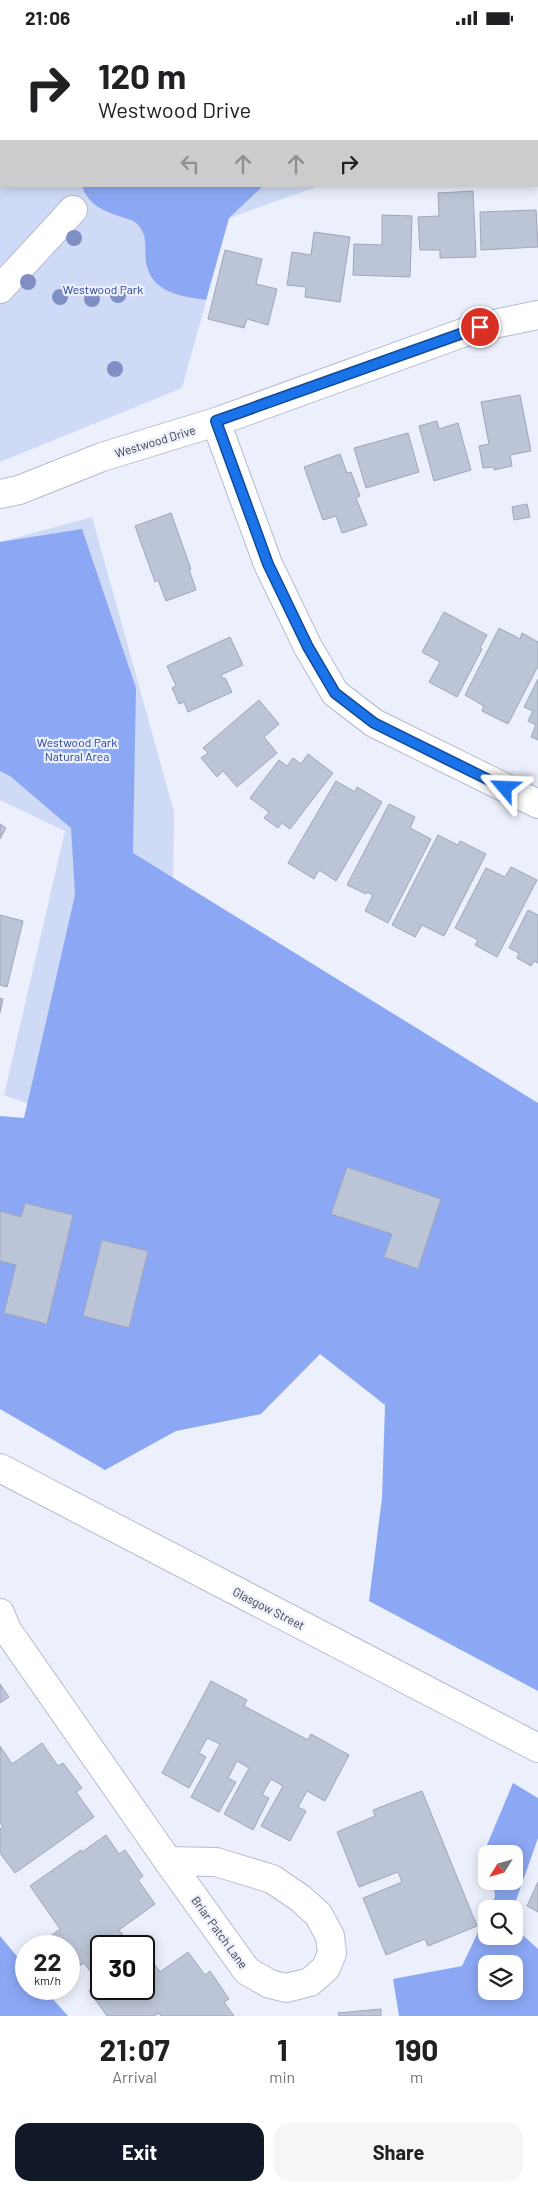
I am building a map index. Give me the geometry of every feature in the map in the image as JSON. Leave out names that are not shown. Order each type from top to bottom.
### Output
[{"type":"street","points":[[0,289],[73,210]]},
{"type":"street","name":"Westwood Drive","points":[[0,495],[19,490],[102,457],[216,421],[480,327],[538,315]]},
{"type":"street","points":[[216,421],[268,564],[308,647],[335,693],[374,723],[538,804]]},
{"type":"street","name":"Glasgow Street","points":[[0,1469],[538,1748]]},
{"type":"street","name":"Briar Patch Lane","points":[[0,1613],[7,1630],[168,1861],[247,1971],[270,1984],[286,1988],[310,1982],[326,1968],[332,1953],[330,1936],[318,1914],[300,1898],[272,1879],[216,1862],[168,1861]]},
{"type":"green space","name":"Westwood Park","points":[[0,187],[316,187],[229,218],[182,388],[0,462]]},
{"type":"green space","points":[[82,187],[262,187],[229,218],[206,300],[187,297],[161,287],[149,272],[146,262],[144,236],[140,227],[133,221],[98,207],[85,193]]},
{"type":"green space","name":"Westwood Park Natural Area","points":[[92,517],[174,812],[172,963],[113,1135],[4,1095],[65,831],[0,800],[0,542]]},
{"type":"green space","points":[[82,529],[136,688],[133,853],[538,1103],[538,1691],[369,1601],[382,1498],[385,1405],[320,1354],[261,1414],[176,1431],[105,1470],[0,1409],[0,1116],[24,1118],[75,895],[71,828],[10,776],[0,771],[0,542]]},
{"type":"green space","points":[[513,1783],[538,1798],[538,1838],[523,1881],[523,1845],[487,1845]]},
{"type":"green space","points":[[494,1890],[520,1890],[516,1900],[494,1900]]},
{"type":"green space","points":[[478,1932],[478,1945],[523,1945],[523,1935],[538,1949],[538,2016],[399,2016],[393,1979],[462,1966]]},
{"type":"green space","points":[[0,1936],[15,1954],[15,2000],[54,2000],[68,2016],[0,2016]]},
{"type":"building","points":[[473,191],[476,257],[440,258],[440,250],[420,250],[418,217],[439,216],[438,193]]},
{"type":"building","points":[[536,210],[538,247],[481,250],[480,212]]},
{"type":"building","points":[[382,215],[412,216],[410,277],[353,275],[354,244],[382,245]]},
{"type":"building","points":[[314,232],[350,237],[340,302],[305,297],[306,287],[287,285],[292,252],[311,255]]},
{"type":"building","points":[[225,250],[262,259],[256,284],[277,289],[268,325],[247,319],[244,328],[208,319]]},
{"type":"building","points":[[520,395],[531,451],[510,455],[512,466],[494,470],[494,467],[483,468],[479,446],[489,444],[481,402]]},
{"type":"building","points":[[437,421],[439,429],[458,423],[471,470],[434,481],[419,426]]},
{"type":"building","points":[[408,433],[419,472],[366,488],[354,448]]},
{"type":"building","points":[[340,454],[347,473],[351,472],[360,496],[356,498],[367,525],[342,533],[336,516],[323,520],[304,467]]},
{"type":"building","points":[[527,504],[530,517],[514,520],[512,507]]},
{"type":"building","points":[[171,513],[191,569],[189,569],[196,590],[166,601],[158,580],[155,582],[135,526]]},
{"type":"building","points":[[444,612],[487,635],[480,648],[482,649],[457,697],[429,682],[440,662],[422,652]]},
{"type":"building","points":[[499,628],[520,639],[522,633],[538,642],[538,666],[508,724],[482,711],[484,706],[465,695]]},
{"type":"building","points":[[230,637],[243,665],[221,675],[223,679],[225,678],[232,692],[188,712],[184,702],[179,704],[172,688],[176,686],[167,666]]},
{"type":"building","points":[[538,679],[538,740],[531,737],[536,725],[528,721],[533,711],[524,707]]},
{"type":"building","points":[[259,700],[279,724],[264,737],[277,753],[237,787],[223,771],[217,777],[201,758],[208,753],[203,748]]},
{"type":"building","points":[[308,754],[333,773],[290,829],[282,823],[278,828],[264,818],[269,812],[250,798],[279,760],[287,766],[293,758],[301,764]]},
{"type":"building","points":[[336,781],[355,792],[357,787],[382,802],[336,881],[319,870],[314,879],[288,863]]},
{"type":"building","points":[[389,804],[415,817],[410,828],[431,839],[388,923],[365,911],[373,895],[367,892],[366,894],[347,885]]},
{"type":"building","points":[[0,824],[6,828],[0,839]]},
{"type":"building","points":[[438,835],[458,845],[460,841],[486,854],[444,936],[422,925],[415,937],[392,925]]},
{"type":"building","points":[[511,867],[537,880],[497,957],[475,945],[478,940],[455,928],[486,868],[505,877]]},
{"type":"building","points":[[528,910],[538,915],[538,963],[534,961],[531,966],[517,958],[519,953],[509,948]]},
{"type":"building","points":[[0,915],[23,921],[7,987],[0,985]]},
{"type":"building","points":[[0,998],[3,999],[0,1013]]},
{"type":"building","points":[[347,1167],[441,1199],[418,1269],[384,1257],[392,1234],[331,1214]]},
{"type":"building","points":[[25,1203],[73,1215],[47,1324],[4,1313],[16,1265],[0,1261],[0,1211],[21,1217]]},
{"type":"building","points":[[102,1240],[148,1251],[129,1328],[83,1316]]},
{"type":"building","points":[[211,1681],[247,1700],[244,1706],[308,1740],[311,1734],[349,1755],[325,1801],[307,1791],[298,1807],[306,1811],[290,1841],[261,1826],[283,1786],[271,1779],[262,1795],[269,1798],[253,1830],[224,1814],[249,1768],[237,1761],[228,1778],[236,1782],[219,1812],[191,1797],[220,1744],[207,1738],[199,1753],[206,1757],[189,1788],[162,1773]]},
{"type":"building","points":[[0,1684],[9,1697],[0,1703]]},
{"type":"building","points":[[42,1743],[58,1766],[63,1763],[82,1788],[76,1792],[94,1817],[15,1873],[0,1853],[0,1829],[3,1827],[0,1823],[0,1746],[12,1764]]},
{"type":"building","points":[[422,1791],[477,1926],[428,1946],[425,1939],[386,1955],[363,1898],[402,1882],[398,1872],[359,1887],[337,1832],[375,1816],[373,1810]]},
{"type":"building","points":[[106,1835],[119,1854],[125,1850],[143,1876],[138,1880],[155,1904],[119,1930],[123,1935],[90,1935],[90,1971],[84,1963],[80,1966],[80,1935],[52,1935],[60,1929],[30,1886],[81,1850],[82,1852]]},
{"type":"building","points":[[538,1882],[538,1912],[527,1906]]},
{"type":"building","points":[[188,1952],[205,1975],[210,1971],[229,1999],[224,2002],[234,2016],[161,2016],[159,2013],[154,2016],[107,2016],[95,2000],[155,2000],[155,1965],[160,1972]]},
{"type":"building","points":[[381,2009],[381,2016],[339,2016],[338,2013]]},
{"type":"route","points":[[480,327],[216,421],[268,564],[308,647],[335,693],[374,723],[505,788]]}]
